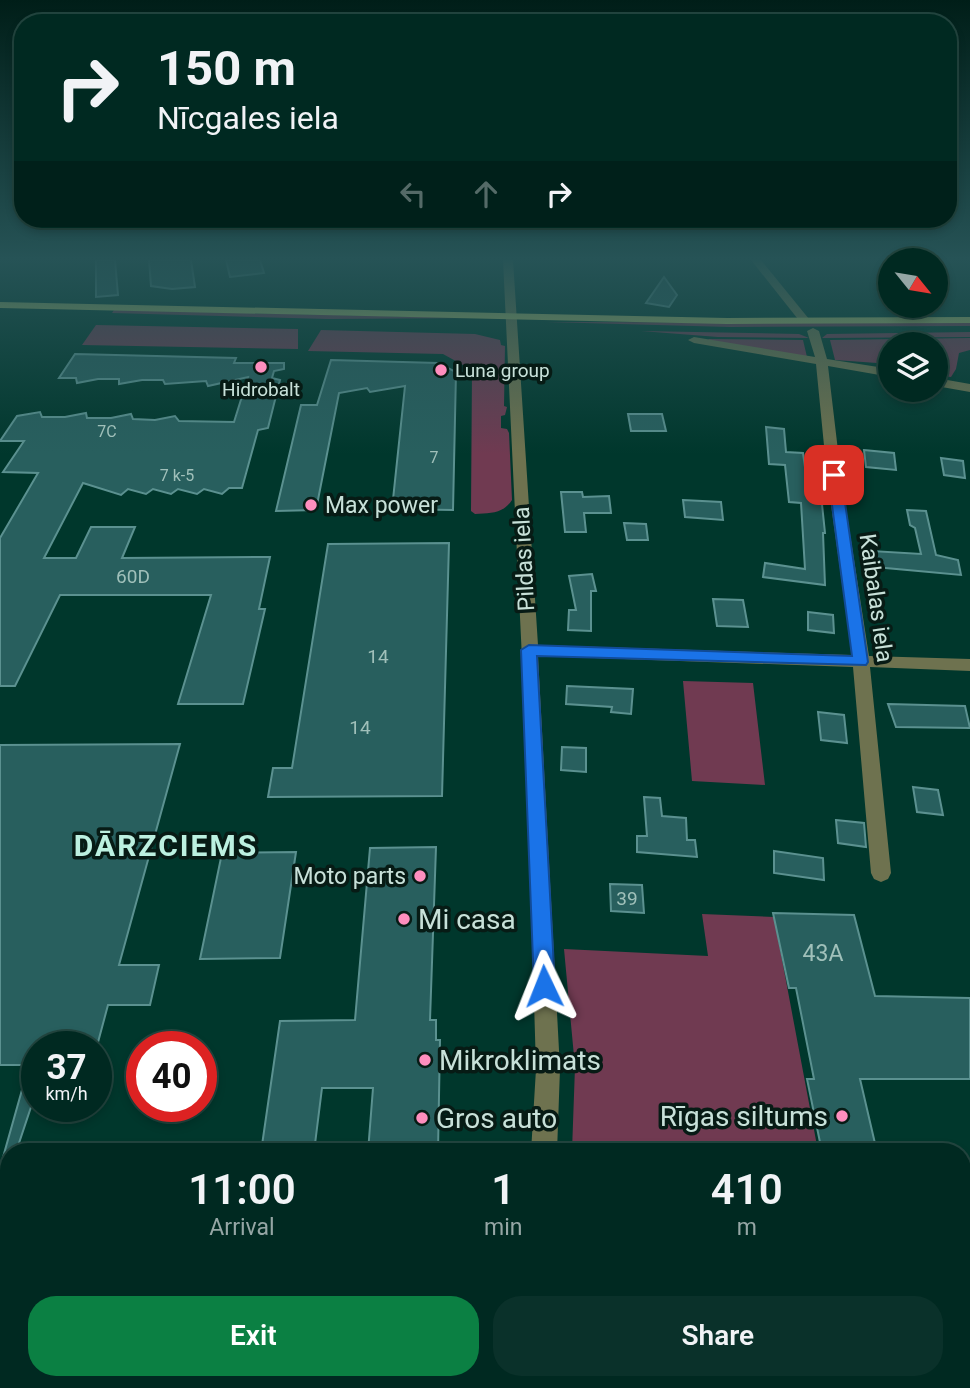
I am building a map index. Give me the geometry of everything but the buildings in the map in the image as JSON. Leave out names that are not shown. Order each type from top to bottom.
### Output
[{"type":"main road","points":[[736,325],[970,330]]},
{"type":"main road","points":[[809,326],[842,325]]},
{"type":"street","name":"Pildas iela","points":[[511,325],[548,1069],[544,1143]]},
{"type":"street","name":"Kaibalas iela","points":[[809,326],[822,362],[834,475],[861,662],[881,873]]},
{"type":"street","points":[[694,340],[878,371]]},
{"type":"street","points":[[948,384],[970,388]]},
{"type":"street","points":[[529,650],[970,665]]},
{"type":"shaded area","points":[[96,325],[298,329],[298,349],[82,345]]},
{"type":"shaded area","points":[[649,325],[970,325],[970,326]]},
{"type":"shaded area","points":[[321,330],[475,334],[500,340],[501,345],[505,346],[504,406],[507,407],[505,415],[501,416],[501,428],[507,429],[509,433],[512,500],[508,505],[491,513],[475,514],[471,511],[472,370],[443,354],[308,351]]},
{"type":"shaded area","points":[[641,331],[799,334],[809,338],[718,337]]},
{"type":"shaded area","points":[[948,332],[970,332],[970,337],[948,337]]},
{"type":"shaded area","points":[[878,333],[878,338],[822,338],[827,334]]},
{"type":"shaded area","points":[[948,338],[970,338],[970,350],[959,353],[956,369],[951,377],[948,377]]},
{"type":"shaded area","points":[[708,339],[803,340],[807,357],[710,341]]},
{"type":"shaded area","points":[[878,339],[878,363],[835,360],[830,340]]},
{"type":"shaded area","points":[[683,681],[753,683],[765,785],[692,781]]},
{"type":"shaded area","points":[[702,914],[774,917],[816,1143],[572,1143],[575,1067],[564,949],[708,956]]},
{"type":"place","name":"Hidrobalt","points":[[261,367]]},
{"type":"place","name":"Luna group","points":[[441,370]]},
{"type":"place","name":"Max power","points":[[311,505]]},
{"type":"place","name":"Moto parts","points":[[420,876]]},
{"type":"place","name":"Mi casa","points":[[404,919]]},
{"type":"place","name":"Mikroklimats","points":[[425,1060]]},
{"type":"place","name":"Rīgas siltums","points":[[842,1116]]},
{"type":"place","name":"Gros auto","points":[[422,1118]]},
{"type":"district","name":"DĀRZCIEMS","points":[[166,845]]},
{"type":"route","points":[[544,986],[529,650],[861,662],[834,475]]}]
